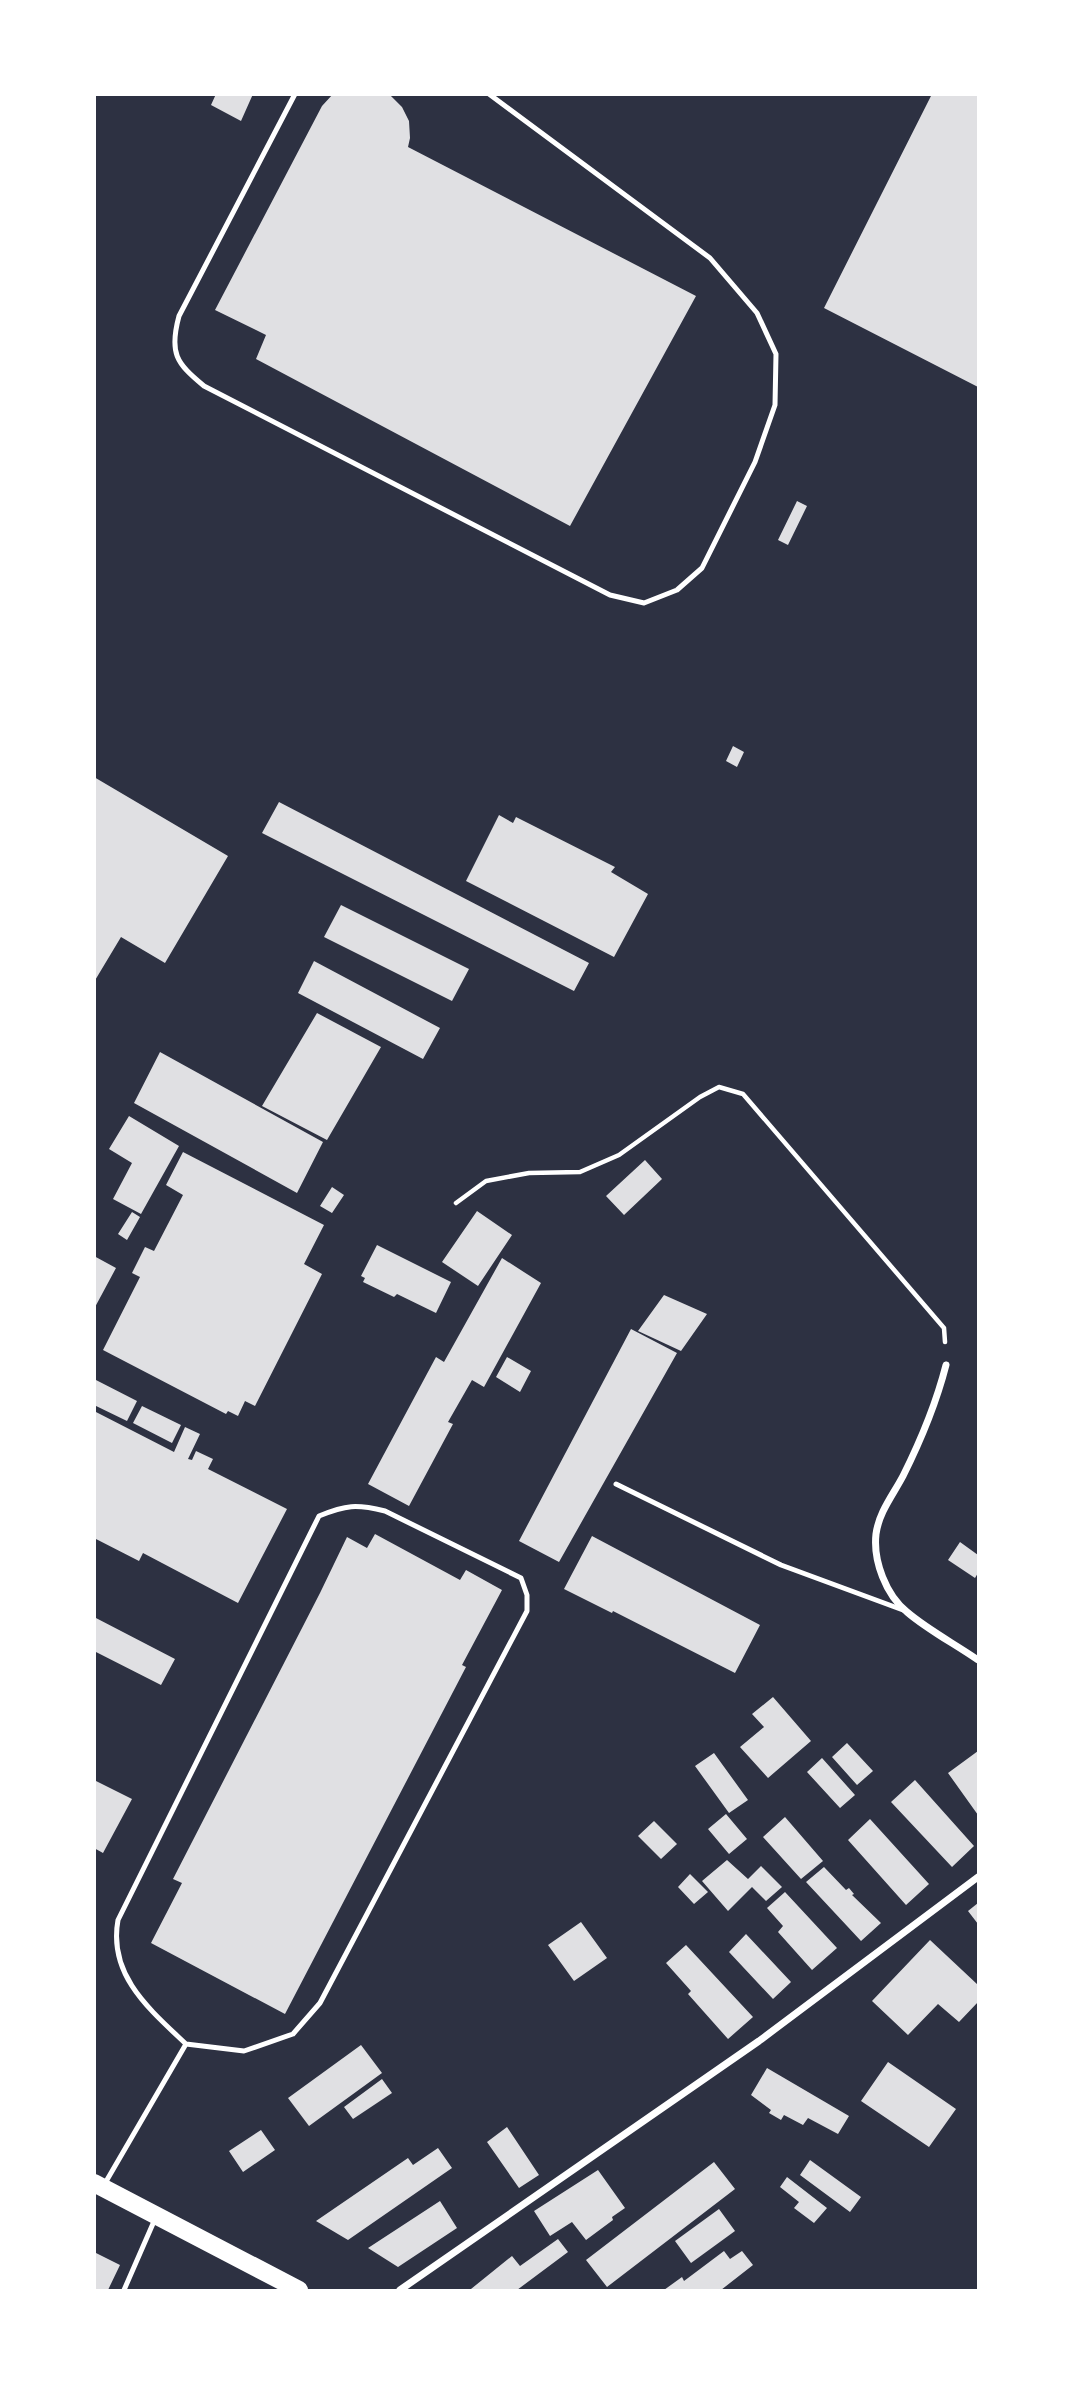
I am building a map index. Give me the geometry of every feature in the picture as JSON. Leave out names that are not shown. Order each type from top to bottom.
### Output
[{"type":"main road","points":[[99,2185],[299,2291]]},
{"type":"street","points":[[946,1365],[929,1420],[903,1476],[882,1512],[876,1535],[878,1564],[889,1591],[906,1611],[978,1660]]},
{"type":"street","points":[[400,2291],[759,2040],[978,1877]]},
{"type":"lane","points":[[295,94],[179,316],[174,336],[175,355],[185,371],[204,386],[610,595],[644,603],[677,590],[702,568],[755,462],[775,405],[776,354],[757,313],[710,258],[489,94]]},
{"type":"lane","points":[[616,1484],[780,1565],[906,1611]]},
{"type":"lane","points":[[360,1505],[385,1511],[521,1578],[527,1595],[527,1611],[320,2003],[293,2034],[244,2051],[186,2044],[144,2004],[119,1962],[115,1939],[118,1920],[319,1517],[341,1507],[360,1505]]},
{"type":"lane","points":[[99,2185],[186,2044]]},
{"type":"lane","points":[[124,2291],[157,2216]]},
{"type":"path","points":[[456,1203],[486,1181],[529,1173],[580,1172],[619,1155],[700,1097],[719,1087],[743,1094],[944,1328],[946,1365]]},
{"type":"building","points":[[216,94],[253,94],[241,121],[211,105]]},
{"type":"building","points":[[333,94],[389,94],[402,107],[409,121],[408,147],[696,296],[570,526],[256,359],[266,335],[215,310],[322,106]]},
{"type":"building","points":[[932,94],[978,94],[978,387],[824,308]]},
{"type":"building","points":[[797,501],[807,506],[788,545],[778,540]]},
{"type":"building","points":[[733,746],[744,752],[737,767],[726,761]]},
{"type":"building","points":[[94,777],[228,856],[165,963],[121,937],[94,982]]},
{"type":"building","points":[[279,802],[589,963],[574,991],[262,833]]},
{"type":"building","points":[[499,815],[513,823],[516,817],[615,867],[611,872],[648,894],[614,957],[466,881]]},
{"type":"building","points":[[341,905],[469,969],[452,1001],[324,937]]},
{"type":"building","points":[[314,961],[440,1028],[423,1059],[298,993]]},
{"type":"building","points":[[317,1013],[381,1047],[327,1140],[262,1106]]},
{"type":"building","points":[[160,1052],[323,1142],[297,1193],[134,1103]]},
{"type":"building","points":[[129,1116],[179,1146],[141,1214],[113,1199],[132,1163],[109,1149]]},
{"type":"building","points":[[183,1152],[324,1225],[304,1264],[322,1274],[255,1406],[245,1401],[238,1416],[228,1411],[226,1414],[103,1350],[140,1277],[132,1273],[145,1247],[154,1251],[183,1195],[166,1185]]},
{"type":"building","points":[[645,1160],[662,1179],[624,1215],[606,1196]]},
{"type":"building","points":[[332,1187],[344,1195],[332,1213],[320,1206]]},
{"type":"building","points":[[477,1211],[512,1235],[478,1286],[442,1262]]},
{"type":"building","points":[[132,1212],[140,1217],[127,1240],[118,1234]]},
{"type":"building","points":[[377,1245],[451,1282],[436,1313],[397,1294],[394,1297],[363,1282],[365,1278],[361,1276]]},
{"type":"building","points":[[94,1256],[116,1268],[94,1309]]},
{"type":"building","points":[[502,1258],[541,1283],[484,1387],[472,1380],[448,1422],[453,1424],[409,1506],[368,1484],[436,1357],[444,1362]]},
{"type":"building","points":[[664,1295],[707,1314],[681,1351],[638,1331]]},
{"type":"building","points":[[631,1329],[677,1353],[559,1562],[519,1541]]},
{"type":"building","points":[[507,1357],[531,1371],[520,1392],[496,1377]]},
{"type":"building","points":[[94,1379],[137,1401],[127,1421],[94,1405]]},
{"type":"building","points":[[142,1406],[181,1425],[172,1443],[133,1423]]},
{"type":"building","points":[[94,1411],[174,1452],[185,1427],[200,1434],[188,1459],[192,1460],[196,1451],[213,1459],[208,1469],[287,1509],[238,1603],[143,1553],[139,1561],[94,1538]]},
{"type":"building","points":[[375,1534],[460,1580],[466,1570],[502,1590],[462,1665],[466,1667],[285,2014],[151,1943],[182,1883],[173,1879],[347,1537],[367,1548]]},
{"type":"building","points":[[592,1536],[760,1625],[735,1673],[564,1589]]},
{"type":"building","points":[[960,1542],[978,1555],[978,1573],[975,1578],[948,1560]]},
{"type":"building","points":[[94,1617],[175,1659],[161,1685],[94,1651]]},
{"type":"building","points":[[773,1697],[811,1741],[768,1778],[740,1747],[764,1727],[752,1714]]},
{"type":"building","points":[[847,1743],[873,1771],[857,1785],[832,1757]]},
{"type":"building","points":[[978,1751],[978,1815],[948,1773]]},
{"type":"building","points":[[714,1753],[748,1800],[729,1813],[695,1766]]},
{"type":"building","points":[[822,1758],[855,1795],[840,1808],[807,1772]]},
{"type":"building","points":[[94,1780],[132,1799],[103,1853],[94,1848]]},
{"type":"building","points":[[915,1780],[974,1846],[952,1867],[891,1802]]},
{"type":"building","points":[[726,1814],[747,1839],[729,1854],[708,1829]]},
{"type":"building","points":[[785,1817],[823,1861],[801,1879],[763,1837]]},
{"type":"building","points":[[870,1819],[929,1884],[906,1905],[848,1840]]},
{"type":"building","points":[[654,1821],[677,1844],[661,1859],[638,1836]]},
{"type":"building","points":[[727,1860],[748,1879],[761,1866],[782,1887],[766,1901],[752,1887],[728,1911],[702,1881]]},
{"type":"building","points":[[824,1867],[846,1890],[849,1888],[854,1894],[852,1895],[881,1923],[861,1941],[806,1882]]},
{"type":"building","points":[[690,1874],[708,1892],[694,1904],[678,1887]]},
{"type":"building","points":[[785,1892],[837,1948],[812,1970],[778,1932],[783,1926],[767,1908]]},
{"type":"building","points":[[978,1903],[978,1924],[968,1911]]},
{"type":"building","points":[[581,1922],[607,1958],[574,1981],[548,1945]]},
{"type":"building","points":[[746,1934],[791,1982],[773,1999],[729,1952]]},
{"type":"building","points":[[930,1940],[978,1985],[978,2002],[959,2022],[938,2004],[908,2035],[872,2001]]},
{"type":"building","points":[[686,1945],[753,2017],[728,2039],[688,1994],[691,1991],[666,1963]]},
{"type":"building","points":[[361,2045],[382,2073],[309,2126],[288,2098]]},
{"type":"building","points":[[888,2062],[956,2109],[929,2147],[861,2101]]},
{"type":"building","points":[[767,2068],[849,2116],[838,2134],[808,2118],[803,2125],[784,2115],[781,2120],[769,2113],[771,2110],[751,2095]]},
{"type":"building","points":[[382,2079],[392,2093],[353,2119],[344,2107]]},
{"type":"building","points":[[507,2127],[539,2175],[519,2188],[487,2142]]},
{"type":"building","points":[[261,2130],[275,2150],[243,2172],[229,2151]]},
{"type":"building","points":[[438,2148],[452,2168],[348,2240],[316,2221],[408,2158],[413,2165]]},
{"type":"building","points":[[810,2160],[861,2197],[850,2212],[800,2175]]},
{"type":"building","points":[[714,2162],[735,2189],[607,2287],[586,2260]]},
{"type":"building","points":[[598,2170],[625,2208],[586,2240],[572,2222],[550,2236],[534,2211]]},
{"type":"building","points":[[787,2177],[827,2208],[814,2223],[794,2208],[799,2202],[780,2187]]},
{"type":"building","points":[[440,2201],[457,2228],[398,2267],[368,2248]]},
{"type":"building","points":[[719,2209],[735,2231],[691,2263],[675,2241]]},
{"type":"building","points":[[558,2239],[568,2252],[517,2290],[471,2289],[512,2256],[520,2266]]},
{"type":"building","points":[[724,2251],[730,2259],[742,2251],[753,2265],[721,2290],[664,2290],[682,2277],[684,2281]]},
{"type":"building","points":[[94,2252],[120,2265],[108,2290],[94,2290]]}]
